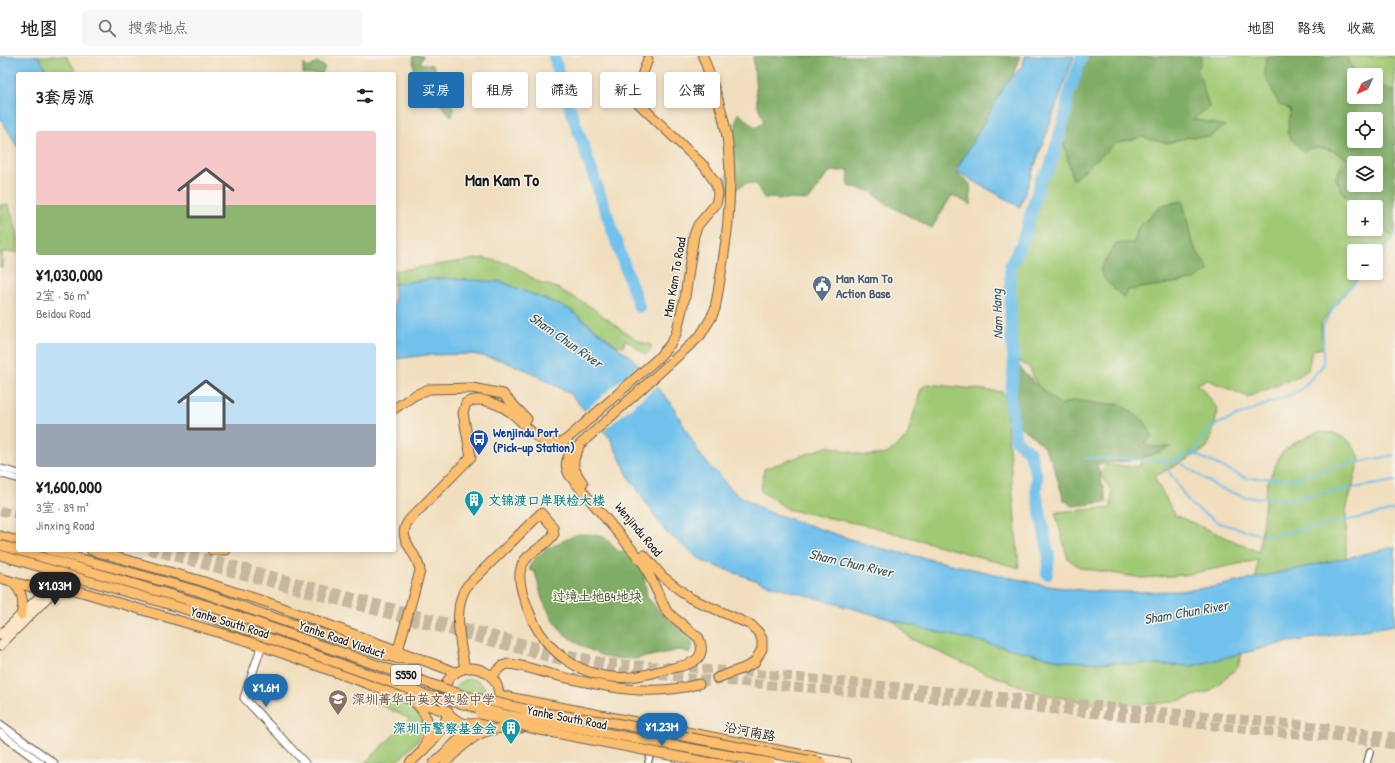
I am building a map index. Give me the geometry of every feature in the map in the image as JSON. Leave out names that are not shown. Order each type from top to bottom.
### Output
[{"type":"main road","points":[[587,438],[700,336],[713,314],[717,296],[730,198],[727,136],[702,56]]},
{"type":"main road","name":"Man Kam To Road","points":[[578,428],[657,359],[669,346],[676,334],[685,297],[694,235],[698,225],[716,204],[718,194],[716,184],[705,167],[638,103],[636,92],[648,59]]},
{"type":"main road","points":[[396,408],[415,394],[429,389],[472,388],[503,394],[512,402],[535,429],[547,437],[562,438],[578,428]]},
{"type":"main road","points":[[398,650],[420,571],[417,558],[405,542],[404,529],[410,519],[471,457],[463,413],[466,404],[478,400],[500,406],[516,416],[540,440],[550,444],[563,442],[578,428]]},
{"type":"main road","name":"Wenjindu Road","points":[[465,668],[459,627],[462,594],[468,585],[541,513],[553,527],[554,534],[526,558],[521,568],[520,576],[525,601],[534,622],[543,638],[558,655],[575,666],[586,670],[622,677],[642,676],[689,663],[699,656],[702,647],[699,638],[667,612],[644,564],[568,472],[566,464],[567,457],[587,438]]},
{"type":"main road","name":"Wenjindu Road","points":[[587,438],[575,455],[573,462],[575,472],[650,563],[674,586],[690,598],[751,625],[760,633],[762,639],[762,649],[754,663],[717,678]]},
{"type":"main road","points":[[0,536],[16,540]]},
{"type":"main road","name":"Yanhe Road Viaduct","points":[[0,545],[16,550]]},
{"type":"main road","name":"Yanhe Road Viaduct","points":[[24,552],[201,603],[462,695],[538,712],[615,723],[822,763]]},
{"type":"main road","points":[[56,552],[198,592],[398,659],[421,659]]},
{"type":"main road","points":[[0,646],[54,587],[64,552]]},
{"type":"main road","points":[[0,635],[69,574],[74,552]]},
{"type":"main road","points":[[54,587],[72,585],[76,581],[86,556],[89,552]]},
{"type":"main road","points":[[98,552],[238,593],[455,672]]},
{"type":"main road","name":"Yanhe Road Viaduct","points":[[0,555],[181,607],[250,630],[426,695],[507,715],[770,763]]},
{"type":"main road","name":"Yanhe South Road","points":[[0,578],[31,587],[54,587],[74,590],[262,645],[447,712]]},
{"type":"main road","points":[[11,581],[20,591],[24,602],[21,615]]},
{"type":"main road","points":[[490,676],[502,666],[508,664],[605,687],[628,690],[666,690],[699,684]]},
{"type":"main road","points":[[434,763],[474,725],[483,722],[491,716],[497,707],[499,695],[497,685],[490,676],[481,670],[465,668],[455,672],[447,681],[442,693],[442,699],[447,712],[462,723],[474,725]]},
{"type":"main road","points":[[426,695],[498,720],[535,729],[708,763]]},
{"type":"main road","name":"Yanhe South Road","points":[[499,695],[658,726]]},
{"type":"main road","points":[[408,697],[422,708],[429,724],[427,742],[422,751]]},
{"type":"main road","points":[[410,763],[443,725],[447,712]]},
{"type":"main road","name":"Yanhe South Road","points":[[491,716],[732,763]]},
{"type":"main road","name":"沿河南路","points":[[658,726],[815,761]]},
{"type":"main road","points":[[445,763],[469,740],[485,731],[503,727],[535,729]]},
{"type":"main road","points":[[815,761],[847,763]]},
{"type":"street","points":[[0,468],[16,472]]},
{"type":"street","points":[[0,474],[16,478]]},
{"type":"street","points":[[262,645],[244,698],[305,763]]},
{"type":"street","points":[[0,724],[54,763]]},
{"type":"street","points":[[648,763],[658,726]]},
{"type":"street","points":[[0,733],[41,763]]},
{"type":"street","points":[[1367,763],[1370,751]]},
{"type":"green space","points":[[32,56],[66,56],[77,72],[44,72]]},
{"type":"green space","points":[[413,56],[423,56],[420,63],[433,65],[436,72],[414,72]]},
{"type":"green space","points":[[753,56],[1020,56],[1006,93],[972,151],[954,170],[970,184],[971,205],[952,195],[932,228],[890,206],[870,191],[848,186],[849,170],[829,172],[809,200],[764,198],[756,184],[746,183],[723,197],[738,113],[756,128],[764,122],[757,103]]},
{"type":"green space","points":[[1086,56],[1202,56],[1198,71],[1209,107],[1193,119],[1225,126],[1210,137],[1189,137],[1168,143],[1142,137],[1116,143],[1073,180],[1061,132],[1072,84]]},
{"type":"green space","points":[[1195,56],[1271,56],[1298,110],[1303,151],[1313,148],[1324,148],[1345,157],[1336,178],[1344,195],[1352,200],[1347,200],[1347,236],[1383,236],[1383,227],[1393,238],[1383,249],[1383,244],[1347,244],[1347,280],[1356,280],[1321,323],[1323,348],[1312,350],[1308,370],[1297,377],[1248,397],[1208,380],[1196,384],[1205,391],[1218,410],[1212,436],[1206,449],[1154,477],[1175,515],[1259,552],[1267,484],[1280,455],[1291,445],[1317,432],[1334,433],[1349,441],[1360,457],[1346,511],[1346,558],[1256,578],[1258,560],[1184,575],[1142,578],[1081,568],[1068,559],[1055,512],[1111,508],[1112,491],[1100,474],[1107,465],[1139,467],[1146,448],[1131,410],[1103,434],[1059,413],[1045,401],[1029,367],[1013,358],[1010,266],[1019,248],[1041,179],[1049,170],[1060,135],[1075,178],[1106,147],[1136,132],[1202,121],[1193,119]]},
{"type":"green space","points":[[1266,56],[1345,56],[1352,68],[1347,68],[1347,104],[1383,104],[1383,88],[1395,90],[1395,233],[1393,238],[1383,227],[1383,200],[1350,200],[1346,196],[1336,178],[1347,159],[1331,150],[1314,148],[1303,151],[1287,134],[1291,110],[1279,104],[1265,75]]},
{"type":"green space","points":[[1346,56],[1395,56],[1395,91],[1383,90],[1383,68],[1353,68]]},
{"type":"green space","points":[[317,62],[325,67],[323,72],[303,72],[303,64],[309,68]]},
{"type":"green space","points":[[444,108],[453,108],[452,117]]},
{"type":"green space","points":[[1183,201],[1192,243],[1209,270],[1194,280],[1128,290],[1124,298],[1105,280],[1100,270],[1116,243],[1134,243],[1138,228],[1162,205]]},
{"type":"green space","points":[[0,205],[9,205],[16,228],[16,252],[2,252],[3,268],[0,267]]},
{"type":"green space","points":[[483,258],[510,264],[539,282],[557,288],[591,307],[639,341],[651,345],[651,350],[646,355],[625,339],[624,346],[616,345],[569,309],[396,287],[396,271]]},
{"type":"green space","points":[[1017,363],[1024,373],[1060,405],[1074,400],[1102,404],[1120,404],[1144,421],[1153,436],[1140,446],[1171,447],[1135,459],[1097,464],[1107,502],[1073,506],[1064,500],[1050,457],[1045,449],[1030,433],[1018,425],[1010,365]]},
{"type":"green space","points":[[927,384],[1003,392],[1005,398],[1019,568],[870,526],[789,510],[761,491],[764,469],[829,446],[865,456],[887,454],[907,437],[921,389]]},
{"type":"green space","name":"过境土地B4地块","points":[[577,534],[589,534],[604,537],[618,551],[632,554],[643,567],[647,597],[660,612],[690,635],[693,645],[690,653],[680,650],[635,659],[608,658],[585,648],[563,633],[552,618],[542,599],[535,572],[530,570],[531,564],[541,553]]},
{"type":"green space","points":[[893,620],[1063,661],[1242,653],[1238,667],[1210,691],[1174,702],[1138,705],[1089,703],[1043,694],[980,671],[911,639]]},
{"type":"green space","points":[[470,679],[482,684],[487,696],[482,708],[470,713],[458,708],[453,696],[458,684]]},
{"type":"green space","points":[[372,688],[413,707],[424,722],[418,740],[396,763],[365,763],[410,719],[368,699]]},
{"type":"water","points":[[0,56],[38,56],[48,72],[16,72],[16,145],[0,117]]},
{"type":"water","points":[[1025,56],[1074,56],[1020,207],[956,171],[1005,85],[1023,65]]},
{"type":"water","name":"Sham Chun River","points":[[440,278],[502,282],[569,309],[633,359],[671,403],[700,455],[735,493],[766,511],[871,546],[1048,586],[1089,591],[1179,591],[1214,587],[1395,547],[1395,625],[1284,643],[1192,666],[1063,661],[921,628],[763,583],[702,561],[665,531],[630,479],[610,438],[570,394],[529,371],[501,360],[473,354],[427,355],[396,359],[396,284]]},
{"type":"pier","points":[[640,364],[658,385],[602,432],[583,412]]},
{"type":"waterway","points":[[554,56],[562,85],[639,307]]},
{"type":"waterway","name":"Nam Hang","points":[[1047,574],[1049,557],[1036,491],[1037,477],[1030,453],[1016,440],[1010,399],[1014,367],[1011,333],[1010,266],[1022,243],[1041,179],[1049,170],[1065,117],[1068,96],[1082,56]]},
{"type":"waterway","points":[[1383,255],[1395,233]]},
{"type":"waterway","points":[[1085,458],[1176,460],[1192,453],[1213,426],[1301,390],[1323,365],[1323,326],[1339,298],[1358,280]]},
{"type":"waterway","points":[[1192,453],[1246,478],[1292,479],[1344,465],[1395,455]]},
{"type":"waterway","points":[[1164,460],[1170,473],[1190,504],[1219,523],[1265,536],[1322,526],[1395,510]]},
{"type":"waterway","points":[[1176,460],[1219,488],[1245,497],[1290,499],[1395,481]]},
{"type":"tunnel","points":[[0,511],[16,514]]},
{"type":"tunnel","points":[[156,552],[555,659],[604,670],[997,704],[1334,737],[1395,745]]},
{"type":"tunnel","points":[[184,552],[534,646],[607,663],[719,670],[1314,726],[1395,737]]},
{"type":"tunnel","points":[[699,684],[717,678]]},
{"type":"place","name":"Man Kam To Action Base","points":[[822,302]]},
{"type":"place","name":"Wenjindu Port (Pick-up Station)","points":[[479,456]]},
{"type":"place","name":"文锦渡口岸联检大楼","points":[[474,517]]},
{"type":"place","name":"深圳菁华中英文实验中学","points":[[338,716]]},
{"type":"place","name":"深圳市警察基金会","points":[[511,745]]},
{"type":"district","name":"Man Kam To","points":[[502,180]]}]
